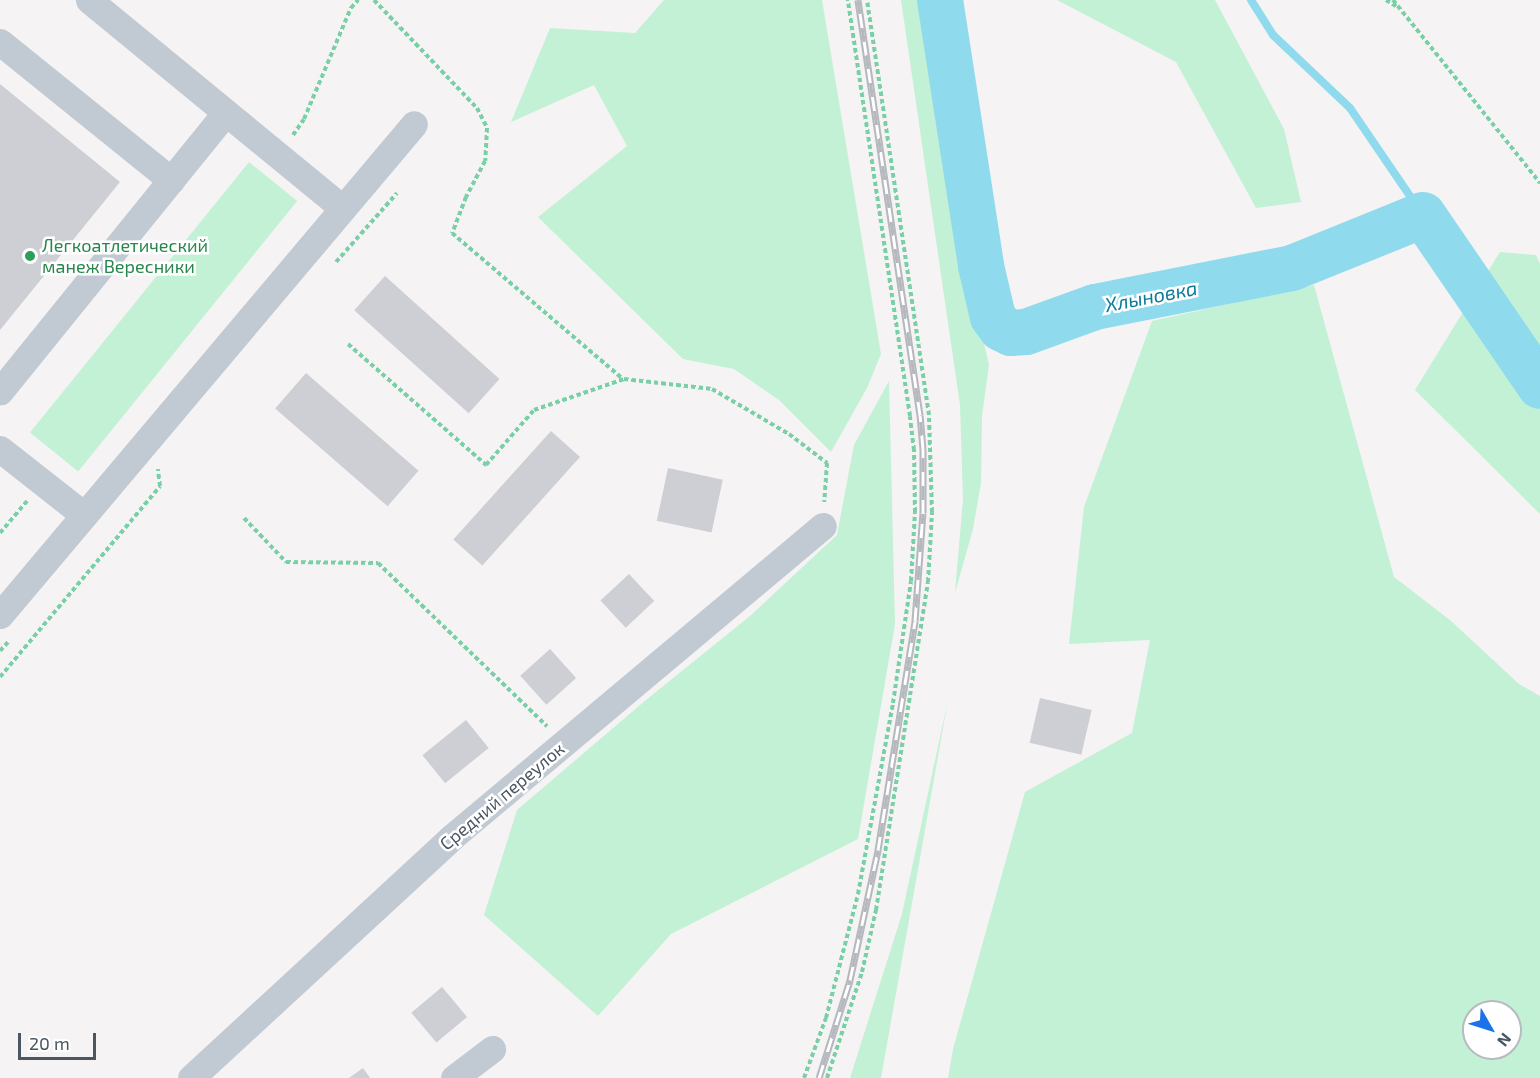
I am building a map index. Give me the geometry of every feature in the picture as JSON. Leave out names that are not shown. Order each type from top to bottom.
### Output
[{"type":"street","points":[[89,0],[342,208]]},
{"type":"street","points":[[0,42],[171,180]]},
{"type":"street","points":[[0,391],[226,112]]},
{"type":"street","points":[[0,615],[414,124]]},
{"type":"street","points":[[0,448],[84,515]]},
{"type":"street","name":"Средний переулок","points":[[191,1078],[452,837],[823,526]]},
{"type":"street","points":[[454,1078],[492,1049]]},
{"type":"path","points":[[278,154],[304,119],[351,8],[358,0]]},
{"type":"path","points":[[374,0],[477,108],[487,128],[485,161],[466,197],[452,233],[624,379]]},
{"type":"path","points":[[804,1078],[826,1018],[858,894],[893,703],[911,580],[915,512],[914,450],[910,416],[848,0]]},
{"type":"path","points":[[827,1078],[862,972],[878,900],[928,582],[932,512],[929,415],[867,0]]},
{"type":"path","points":[[1386,0],[1400,9]]},
{"type":"path","points":[[1393,0],[1540,183]]},
{"type":"path","points":[[335,263],[397,192]]},
{"type":"path","points":[[348,344],[486,465],[534,410],[624,379],[712,389],[789,434],[827,463],[823,526]]},
{"type":"path","points":[[0,677],[160,486],[158,465]]},
{"type":"path","points":[[0,533],[43,482]]},
{"type":"path","points":[[244,518],[286,562],[378,563],[564,743]]},
{"type":"green space","points":[[664,0],[822,0],[881,354],[867,388],[831,452],[779,400],[734,369],[683,359],[538,217],[627,146],[594,85],[511,122],[550,28],[635,33]]},
{"type":"green space","points":[[901,0],[924,0],[957,190],[964,257],[989,365],[982,416],[981,483],[973,529],[955,593],[963,499],[960,405]]},
{"type":"green space","points":[[1057,0],[1215,0],[1284,129],[1301,202],[1256,208],[1176,62]]},
{"type":"green space","points":[[249,162],[297,201],[78,471],[30,432]]},
{"type":"green space","points":[[1500,252],[1536,255],[1540,264],[1540,514],[1415,390]]},
{"type":"green space","points":[[1314,285],[1394,577],[1450,620],[1519,684],[1540,696],[1540,1078],[948,1078],[953,1049],[1025,792],[1132,733],[1150,640],[1069,644],[1084,507],[1152,321]]},
{"type":"green space","points":[[889,381],[895,624],[858,839],[671,934],[598,1016],[484,915],[517,810],[646,700],[750,616],[837,535],[854,445]]},
{"type":"green space","points":[[948,700],[881,1078],[850,1078],[902,914]]},
{"type":"building","name":"Легкоатлетический манеж Вересники","points":[[0,84],[120,182],[0,330]]},
{"type":"building","points":[[385,276],[499,379],[469,413],[354,310]]},
{"type":"building","points":[[306,373],[418,471],[388,506],[275,408]]},
{"type":"building","points":[[551,431],[580,457],[482,566],[453,539]]},
{"type":"building","points":[[668,468],[723,480],[712,532],[657,521]]},
{"type":"building","points":[[629,574],[654,601],[626,628],[600,601]]},
{"type":"building","points":[[550,649],[576,678],[546,705],[520,676]]},
{"type":"building","points":[[1040,698],[1092,710],[1081,755],[1030,743]]},
{"type":"building","points":[[466,720],[489,748],[445,783],[422,755]]},
{"type":"building","points":[[442,987],[467,1017],[436,1043],[411,1013]]},
{"type":"building","points":[[363,1068],[370,1078],[349,1078]]},
{"type":"waterway","name":"Хлыновка","points":[[940,0],[981,266],[993,317],[1001,328],[1011,333],[1026,332],[1095,307],[1292,268],[1423,215],[1540,386]]},
{"type":"waterway","points":[[1251,0],[1273,35],[1350,108],[1423,215]]},
{"type":"railway","points":[[819,1078],[850,980],[878,850],[915,621],[923,513],[923,449],[920,415],[858,0]]},
{"type":"place","name":"Легкоатлетический манеж Вересники","points":[[30,256]]}]
